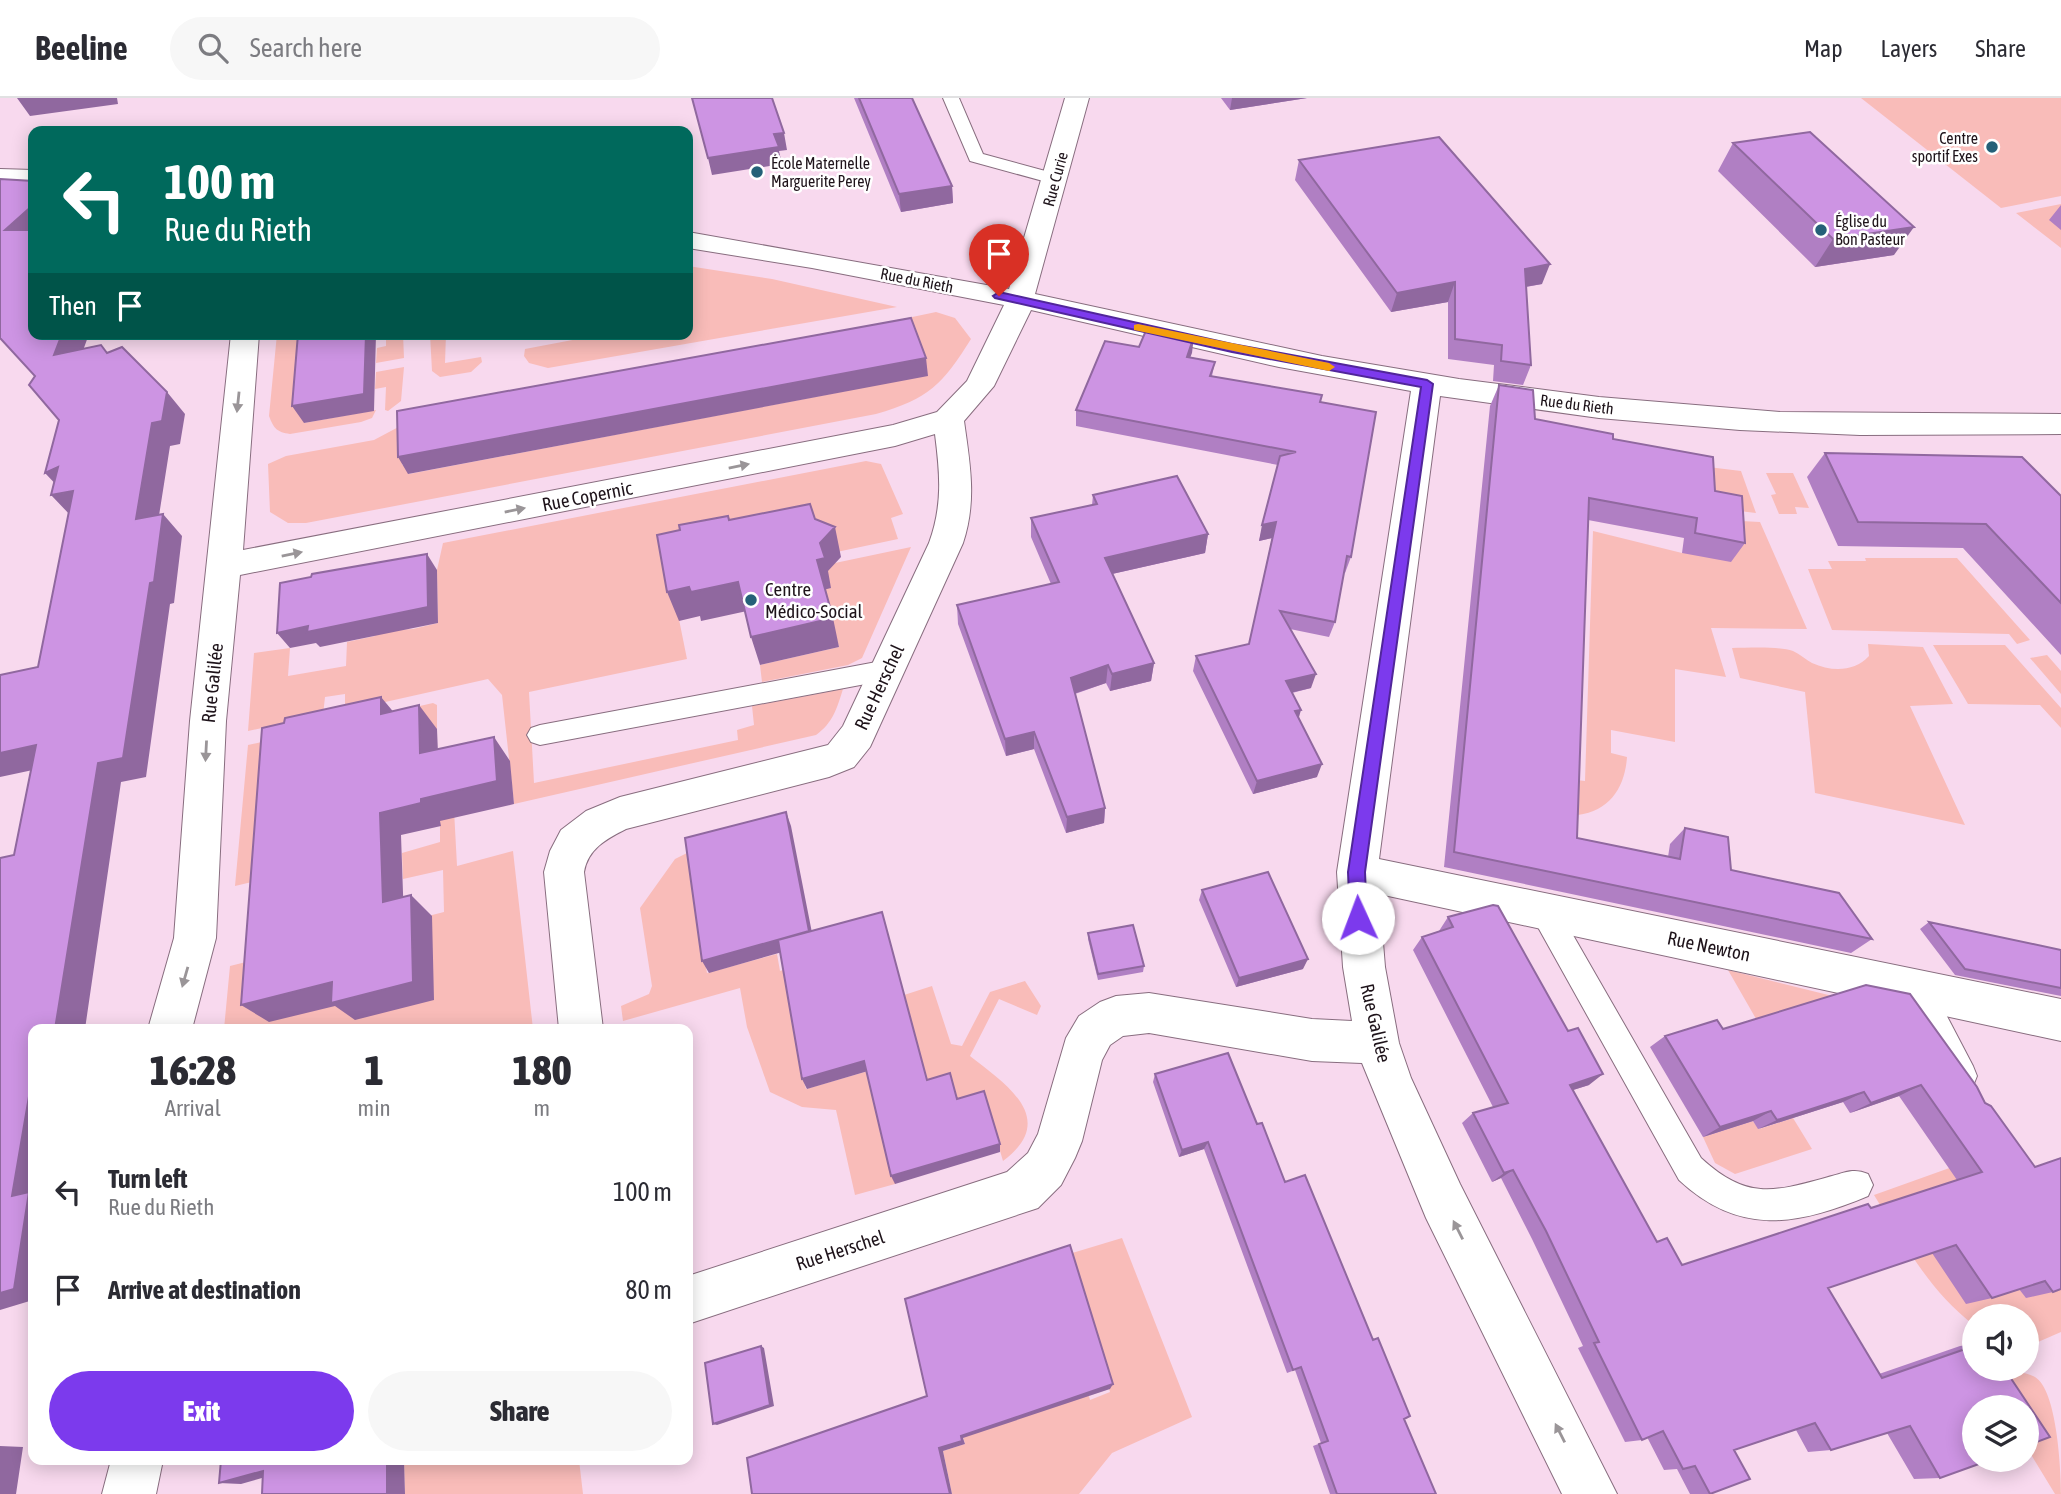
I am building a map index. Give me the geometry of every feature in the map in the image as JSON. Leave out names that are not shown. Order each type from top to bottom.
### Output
[{"type":"street","name":"Rue Curie","points":[[1020,300],[1054,179],[1082,99]]},
{"type":"street","points":[[0,177],[28,178]]},
{"type":"street","name":"Rue du Rieth","points":[[693,241],[766,251],[1020,300],[1195,340],[1427,384],[1600,407],[1740,420],[1823,424],[2061,424]]},
{"type":"street","points":[[948,419],[979,386],[1005,338],[1020,300]]},
{"type":"street","name":"Rue Galilée","points":[[171,1024],[195,938],[208,721],[225,566],[244,340]]},
{"type":"street","name":"Rue Galilée","points":[[1427,384],[1357,872],[1364,967],[1377,1043],[1443,1200],[1590,1494]]},
{"type":"street","name":"Rue Copernic","points":[[225,566],[867,440],[928,427],[948,419]]},
{"type":"street","name":"Rue Herschel","points":[[580,1024],[564,872],[565,862],[577,840],[600,821],[620,814],[841,756],[857,736],[946,543],[954,520],[957,482],[948,419]]},
{"type":"street","name":"Rue Newton","points":[[1357,872],[2061,1020]]},
{"type":"street","name":"Rue Herschel","points":[[693,1298],[1021,1191],[1032,1184],[1045,1171],[1064,1132],[1085,1041],[1105,1019],[1133,1012],[1149,1013],[1312,1040],[1377,1043]]},
{"type":"street","points":[[129,1494],[136,1465]]},
{"type":"lane","points":[[951,98],[976,157],[1054,179]]},
{"type":"lane","points":[[540,736],[887,670]]},
{"type":"lane","points":[[1544,911],[1690,1169],[1707,1188],[1748,1206],[1774,1206],[1857,1185]]},
{"type":"lane","points":[[1918,990],[1975,1101]]},
{"type":"shaded area","name":"Centre sportif Exes","points":[[1861,98],[2061,98],[2061,196],[2001,208]]},
{"type":"shaded area","points":[[2061,204],[2061,248],[2016,213]]},
{"type":"shaded area","points":[[693,267],[772,279],[897,307],[548,368],[529,363],[524,356],[525,349],[572,340],[693,340]]},
{"type":"shaded area","points":[[936,312],[955,318],[971,339],[952,368],[933,388],[909,402],[876,414],[306,523],[288,523],[270,512],[268,464],[286,456],[374,440],[406,423],[402,465],[408,464],[409,474],[846,391],[860,328]]},
{"type":"shaded area","points":[[276,340],[310,340],[304,423],[376,410],[372,418],[361,422],[290,434],[276,429],[269,416]]},
{"type":"shaded area","points":[[386,340],[403,340],[404,358],[376,363],[377,348],[386,346]]},
{"type":"shaded area","points":[[430,340],[446,340],[445,363],[481,357],[482,362],[471,372],[440,377],[432,371]]},
{"type":"shaded area","points":[[404,367],[401,401],[388,411],[385,410],[386,387],[375,389],[376,372]]},
{"type":"shaded area","points":[[866,461],[881,464],[903,514],[891,518],[898,539],[832,553],[668,565],[687,659],[529,692],[534,783],[738,740],[737,730],[754,725],[752,706],[843,689],[830,720],[816,735],[514,804],[502,695],[488,679],[345,711],[345,694],[325,697],[323,715],[248,731],[254,653],[290,648],[288,676],[346,666],[347,642],[375,636],[375,631],[413,629],[438,623],[437,570],[443,543]]},
{"type":"shaded area","points":[[1700,466],[1741,471],[1756,513],[1714,508]]},
{"type":"shaded area","points":[[1766,473],[1793,473],[1809,508],[1795,507],[1797,514],[1779,514],[1771,495],[1776,494]]},
{"type":"shaded area","points":[[1741,521],[1760,522],[1807,629],[1711,628],[1726,677],[1675,669],[1675,742],[1611,730],[1611,753],[1627,757],[1623,778],[1614,796],[1607,803],[1589,813],[1578,815],[1568,779],[1585,781],[1593,531],[1682,553],[1742,543]]},
{"type":"shaded area","points":[[911,547],[862,658],[848,665],[762,682],[760,665],[839,647],[823,590],[826,570],[835,563]]},
{"type":"shaded area","points":[[1865,558],[1957,558],[2030,640],[2017,644],[2009,634],[1832,630],[1808,569],[1832,569],[1828,561],[1866,561]]},
{"type":"shaded area","points":[[1868,644],[1923,647],[1953,704],[1910,706],[1965,825],[1815,793],[1805,692],[1740,678],[1732,648],[1787,649],[1820,666],[1842,669],[1857,665],[1869,656]]},
{"type":"shaded area","points":[[1933,645],[2005,645],[2061,708],[2061,728],[2040,705],[1968,704]]},
{"type":"shaded area","points":[[2047,655],[2061,671],[2061,694],[2030,658]]},
{"type":"shaded area","points":[[433,703],[437,705],[437,729],[401,738],[277,876],[235,886],[248,745]]},
{"type":"shaded area","points":[[453,791],[457,866],[513,851],[532,1024],[224,1024],[230,966],[444,912],[443,870],[403,879],[402,853],[440,842],[440,793]]},
{"type":"shaded area","points":[[687,853],[707,973],[777,954],[780,971],[799,965],[801,1071],[806,1089],[920,1056],[904,995],[932,986],[951,1044],[962,1046],[990,992],[1025,981],[1041,1006],[1037,1015],[999,999],[970,1056],[999,1079],[1021,1104],[1027,1117],[1027,1131],[1019,1146],[1003,1161],[985,1100],[895,1184],[855,1195],[836,1110],[802,1107],[770,1092],[747,1027],[740,988],[623,1021],[621,1006],[649,994],[652,986],[640,908],[675,859]]},
{"type":"shaded area","points":[[1728,970],[1905,1014],[1759,1024]]},
{"type":"shaded area","points":[[1793,1118],[1812,1149],[1735,1174],[1715,1163],[1703,1137],[1753,1121],[1759,1129]]},
{"type":"shaded area","points":[[1997,1151],[2017,1286],[2061,1286],[2061,1332],[2039,1342],[2039,1304],[1962,1304],[1962,1315],[1930,1282],[1874,1195]]},
{"type":"shaded area","points":[[1122,1238],[1192,1417],[1112,1453],[1079,1494],[952,1494],[943,1451],[965,1444],[958,1419],[1083,1375],[1090,1400],[1110,1392],[1069,1254]]},
{"type":"shaded area","points":[[2010,1381],[2038,1381],[2048,1397],[2056,1431],[2061,1494],[2055,1494],[2039,1468],[2039,1395],[2019,1395]]},
{"type":"shaded area","points":[[404,1465],[580,1465],[583,1494],[405,1494]]},
{"type":"building","points":[[692,98],[772,98],[784,133],[774,134],[779,147],[708,158]]},
{"type":"building","points":[[859,98],[912,98],[952,186],[899,194]]},
{"type":"building","points":[[1810,132],[1914,227],[1833,239],[1733,143]]},
{"type":"building","points":[[1439,137],[1550,264],[1525,269],[1531,365],[1501,361],[1502,345],[1455,339],[1455,282],[1397,293],[1299,160]]},
{"type":"building","points":[[0,179],[28,181],[28,209],[5,230],[28,230],[28,340],[60,340],[54,355],[101,345],[107,353],[122,347],[167,392],[162,421],[152,423],[136,519],[163,514],[154,582],[150,583],[123,758],[98,763],[56,1024],[28,1024],[28,1102],[12,1196],[28,1192],[28,1198],[14,1289],[0,1293],[0,858],[14,855],[36,745],[0,753],[0,675],[38,667],[73,491],[51,495],[58,467],[45,473],[59,420],[29,385],[35,376],[0,338]]},
{"type":"building","points":[[911,318],[926,358],[398,457],[397,411]]},
{"type":"building","points":[[1147,328],[1194,336],[1187,357],[1215,362],[1210,376],[1322,395],[1320,402],[1376,412],[1351,557],[1347,556],[1335,622],[1280,611],[1316,674],[1286,681],[1301,710],[1295,711],[1322,764],[1257,781],[1196,656],[1249,644],[1276,522],[1262,525],[1280,456],[1296,452],[1076,410],[1105,341],[1139,347]]},
{"type":"building","points":[[298,340],[366,340],[364,394],[292,406]]},
{"type":"building","points":[[1499,385],[1533,390],[1535,419],[1613,434],[1613,439],[1713,457],[1715,491],[1742,496],[1745,543],[1695,533],[1697,518],[1589,498],[1577,838],[1680,859],[1685,828],[1728,837],[1731,870],[1839,893],[1872,939],[1454,852]]},
{"type":"building","points":[[1825,453],[2022,457],[2061,496],[2061,603],[1986,524],[1858,522]]},
{"type":"building","points":[[1177,476],[1208,534],[1105,558],[1154,663],[1112,674],[1108,665],[1071,678],[1105,808],[1067,817],[1034,732],[1005,739],[957,605],[1059,582],[1031,518],[1097,504],[1093,495]]},
{"type":"building","name":"Centre Médico-Social","points":[[810,504],[815,519],[835,527],[820,543],[825,558],[817,560],[833,618],[751,637],[738,582],[691,592],[689,587],[667,592],[657,535],[680,530],[679,525],[728,516],[729,520]]},
{"type":"building","points":[[427,554],[428,607],[307,632],[308,626],[277,633],[280,583],[311,577],[312,574]]},
{"type":"building","points":[[381,697],[381,714],[419,705],[420,753],[494,737],[497,781],[421,799],[421,803],[380,813],[383,902],[411,895],[413,982],[331,1003],[332,982],[241,1005],[262,728],[284,723],[285,718]]},
{"type":"building","points":[[786,812],[809,931],[702,961],[685,838]]},
{"type":"building","points":[[1268,872],[1308,959],[1239,978],[1202,890]]},
{"type":"building","points":[[1498,906],[1568,1031],[1578,1028],[1603,1074],[1570,1085],[1657,1242],[1667,1238],[1682,1265],[1868,1204],[1871,1208],[1982,1172],[1921,1085],[1871,1103],[1864,1092],[1777,1120],[1771,1111],[1720,1127],[1665,1036],[1717,1020],[1723,1029],[1866,985],[1910,994],[1977,1087],[1985,1103],[1991,1106],[2035,1167],[2061,1158],[2061,1289],[2053,1292],[2045,1281],[1992,1298],[1956,1245],[1828,1288],[1882,1378],[1962,1350],[1962,1381],[2013,1381],[2022,1395],[1962,1395],[1962,1470],[1940,1478],[1910,1426],[1831,1450],[1815,1423],[1734,1450],[1750,1479],[1710,1494],[1695,1466],[1683,1469],[1663,1431],[1642,1440],[1594,1343],[1599,1342],[1546,1231],[1513,1170],[1504,1173],[1473,1113],[1508,1103],[1422,937],[1453,927],[1448,917]]},
{"type":"building","points":[[882,912],[927,1080],[950,1073],[957,1099],[984,1091],[1000,1144],[891,1176],[864,1061],[802,1079],[778,940]]},
{"type":"building","points":[[1929,922],[2061,950],[2061,988],[1965,969]]},
{"type":"building","points":[[1133,925],[1144,966],[1098,974],[1088,933]]},
{"type":"building","points":[[1228,1053],[1257,1124],[1262,1123],[1285,1182],[1305,1175],[1373,1340],[1378,1338],[1410,1416],[1404,1419],[1436,1494],[1337,1494],[1319,1444],[1328,1441],[1301,1367],[1293,1370],[1208,1142],[1182,1150],[1155,1074]]},
{"type":"building","points":[[1070,1245],[1113,1384],[961,1436],[962,1441],[939,1448],[950,1494],[752,1494],[747,1458],[927,1396],[905,1299]]},
{"type":"building","points":[[761,1346],[770,1405],[713,1424],[705,1363]]},
{"type":"building","points":[[2039,1420],[2050,1437],[2039,1441]]},
{"type":"building","points":[[221,1465],[387,1465],[387,1494],[262,1494],[263,1471],[219,1483]]},
{"type":"slow traffic","points":[[1138,328],[1329,367]]},
{"type":"place","name":"Centre sportif Exes","points":[[1992,147]]},
{"type":"place","name":"École Maternelle Marguerite Perey","points":[[757,172]]},
{"type":"place","name":"Église du Bon Pasteur","points":[[1821,230]]},
{"type":"place","name":"Centre Médico-Social","points":[[751,600]]},
{"type":"route","points":[[999,296],[1232,348],[1427,384],[1357,872],[1358,918]]}]
